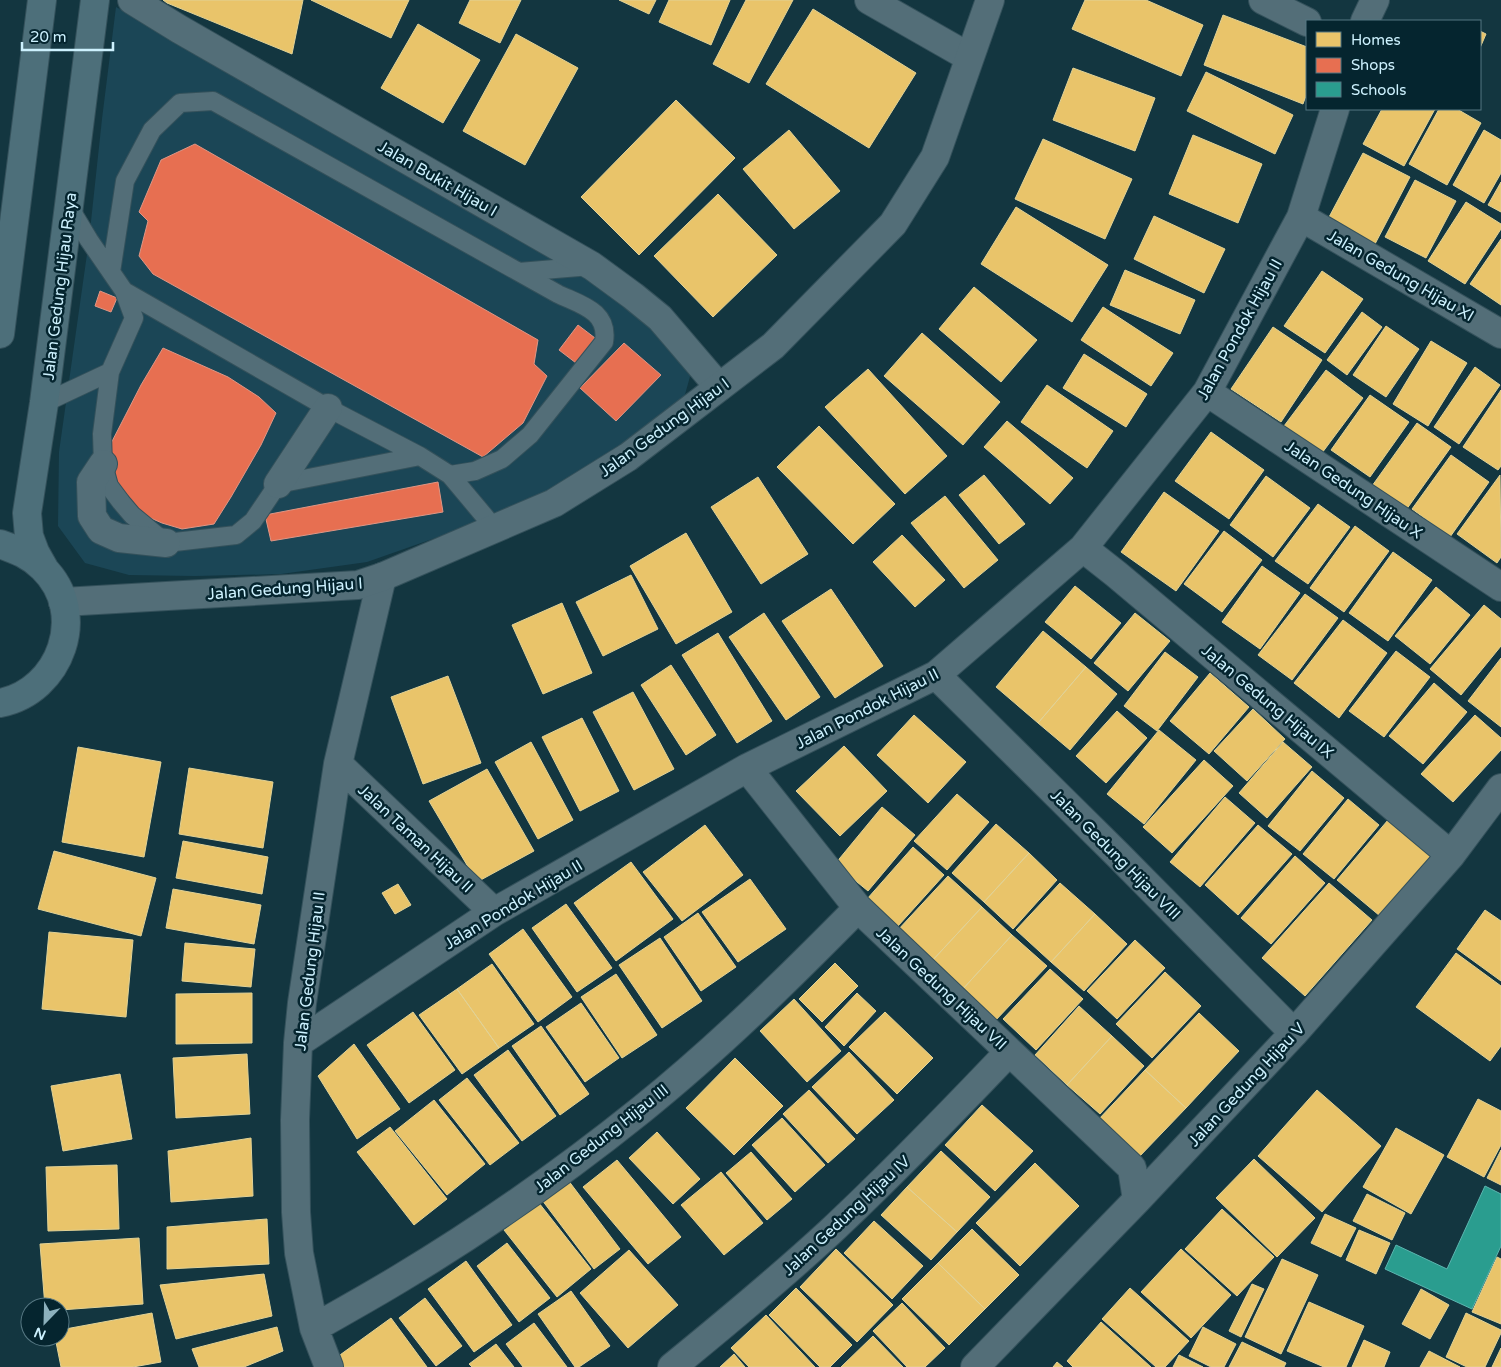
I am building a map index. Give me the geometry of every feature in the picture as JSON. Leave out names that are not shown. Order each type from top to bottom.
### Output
[{"type":"main road","points":[[0,334],[42,0]]},
{"type":"main road","name":"Jalan Gedung Hijau Raya","points":[[44,568],[29,536],[27,513],[44,403],[95,0]]},
{"type":"main road","points":[[0,544],[24,552],[44,568],[56,584],[63,602],[66,626],[62,651],[51,672],[33,689],[4,708]]},
{"type":"street","name":"Jalan Bukit Hijau I","points":[[132,0],[592,266],[660,318],[718,387]]},
{"type":"street","points":[[869,0],[969,57]]},
{"type":"street","name":"Jalan Gedung Hijau I","points":[[63,602],[358,585],[382,577],[554,503],[620,462],[773,346],[893,224],[935,157],[990,0]]},
{"type":"street","points":[[1263,0],[1306,22]]},
{"type":"street","points":[[1366,20],[1375,0]]},
{"type":"street","name":"Jalan Pondok Hijau II","points":[[298,1042],[494,912],[747,768],[936,675],[1083,548],[1208,392],[1300,217],[1335,110]]},
{"type":"street","name":"Jalan Gedung Hijau XI","points":[[1300,217],[1501,334]]},
{"type":"street","name":"Jalan Gedung Hijau X","points":[[1208,392],[1501,587]]},
{"type":"street","points":[[278,484],[328,408]]},
{"type":"street","points":[[103,464],[90,482],[92,516],[101,530],[119,538],[166,543]]},
{"type":"street","name":"Jalan Gedung Hijau IX","points":[[1083,548],[1451,855]]},
{"type":"street","name":"Jalan Gedung Hijau II","points":[[329,1367],[314,1328],[300,1253],[296,1212],[295,1120],[298,1042],[303,993],[338,764],[382,577]]},
{"type":"street","name":"Jalan Gedung Hijau VIII","points":[[936,675],[1294,1033]]},
{"type":"street","name":"Jalan Taman Hijau II","points":[[338,764],[494,912]]},
{"type":"street","name":"Jalan Gedung Hijau VII","points":[[747,768],[858,908],[1132,1168],[1137,1200]]},
{"type":"street","name":"Jalan Gedung Hijau V","points":[[975,1367],[1137,1200],[1294,1033],[1451,855],[1501,788]]},
{"type":"street","name":"Jalan Gedung Hijau III","points":[[314,1328],[399,1279],[483,1226],[564,1170],[642,1110],[716,1046],[789,978],[858,908]]},
{"type":"street","name":"Jalan Gedung Hijau IV","points":[[672,1367],[735,1316],[830,1232],[922,1144],[1009,1052]]},
{"type":"lane","points":[[111,272],[125,181],[152,130],[180,103],[213,101],[558,294],[586,307],[597,315],[604,324],[604,342],[530,436],[502,459],[475,471],[450,475]]},
{"type":"lane","points":[[69,207],[124,291],[134,318],[110,372],[102,434],[103,464]]},
{"type":"lane","points":[[519,272],[592,266]]},
{"type":"lane","points":[[124,291],[328,408],[420,456],[450,475],[494,530]]},
{"type":"lane","points":[[44,403],[110,372]]},
{"type":"lane","points":[[166,543],[236,535],[253,521],[278,484],[420,456]]},
{"type":"shaded area","points":[[116,7],[633,296],[691,373],[684,398],[608,456],[544,496],[458,530],[367,562],[281,574],[195,576],[129,575],[85,563],[58,526],[59,452],[89,240]]},
{"type":"building: Homes","points":[[163,0],[303,0],[292,54]]},
{"type":"building: Homes","points":[[311,0],[409,0],[391,38]]},
{"type":"building: Homes","points":[[470,0],[521,0],[500,43],[459,23]]},
{"type":"building: Homes","points":[[619,0],[656,0],[649,14]]},
{"type":"building: Homes","points":[[669,0],[730,0],[711,45],[659,22]]},
{"type":"building: Homes","points":[[746,0],[793,0],[749,83],[713,64]]},
{"type":"building: Homes","points":[[1085,0],[1146,0],[1203,25],[1181,76],[1072,29]]},
{"type":"building: Homes","points":[[813,9],[916,73],[869,148],[766,84]]},
{"type":"building: Homes","points":[[1223,15],[1306,47],[1306,96],[1303,104],[1204,65]]},
{"type":"building: Homes","points":[[418,24],[480,60],[443,123],[381,88]]},
{"type":"building: Homes","points":[[1481,32],[1486,34],[1481,46]]},
{"type":"building: Homes","points":[[516,34],[578,68],[525,165],[463,131]]},
{"type":"building: Homes","points":[[1073,68],[1155,98],[1135,151],[1053,120]]},
{"type":"building: Homes","points":[[1206,72],[1293,115],[1275,154],[1187,111]]},
{"type":"building: Homes","points":[[676,100],[735,158],[639,255],[581,197]]},
{"type":"building: Homes","points":[[1381,110],[1434,110],[1404,166],[1363,144]]},
{"type":"building: Homes","points":[[1438,110],[1459,110],[1481,123],[1447,185],[1409,164]]},
{"type":"building: Homes","points":[[789,130],[840,191],[794,229],[743,169]]},
{"type":"building: Homes","points":[[1484,130],[1501,140],[1501,173],[1484,203],[1453,185]]},
{"type":"building: Homes","points":[[1193,135],[1262,164],[1238,223],[1169,194]]},
{"type":"building: Homes","points":[[1043,139],[1132,179],[1105,239],[1015,199]]},
{"type":"building: Homes","points":[[1363,153],[1410,177],[1375,244],[1328,219]]},
{"type":"building: Homes","points":[[1415,180],[1456,201],[1426,258],[1385,237]]},
{"type":"building: Homes","points":[[1501,182],[1501,212],[1488,205]]},
{"type":"building: Homes","points":[[718,194],[777,255],[713,317],[654,256]]},
{"type":"building: Homes","points":[[1466,202],[1501,224],[1501,229],[1465,284],[1428,261]]},
{"type":"building: Homes","points":[[1016,207],[1108,265],[1072,322],[981,264]]},
{"type":"building: Homes","points":[[1154,216],[1225,249],[1204,293],[1134,259]]},
{"type":"building: Homes","points":[[1501,239],[1501,305],[1470,284]]},
{"type":"building: Homes","points":[[1125,270],[1195,300],[1180,334],[1110,305]]},
{"type":"building: Homes","points":[[1322,271],[1363,299],[1325,353],[1284,326]]},
{"type":"building: Homes","points":[[974,287],[1037,340],[1001,382],[939,329]]},
{"type":"building: Homes","points":[[1103,307],[1173,353],[1151,386],[1081,340]]},
{"type":"building: Homes","points":[[1362,312],[1382,327],[1347,375],[1327,360]]},
{"type":"building: Homes","points":[[1386,326],[1419,349],[1386,397],[1353,375]]},
{"type":"building: Homes","points":[[1273,327],[1322,360],[1281,422],[1231,389]]},
{"type":"building: Homes","points":[[922,333],[1000,402],[963,445],[884,376]]},
{"type":"building: Homes","points":[[1431,341],[1467,363],[1428,426],[1393,404]]},
{"type":"building: Homes","points":[[1084,354],[1147,394],[1126,427],[1063,388]]},
{"type":"building: Homes","points":[[1475,367],[1500,385],[1459,444],[1434,427]]},
{"type":"building: Homes","points":[[868,369],[947,456],[905,494],[825,407]]},
{"type":"building: Homes","points":[[1326,370],[1363,398],[1322,453],[1284,426]]},
{"type":"building: Homes","points":[[1047,385],[1113,431],[1087,468],[1021,422]]},
{"type":"building: Homes","points":[[1501,390],[1501,466],[1498,470],[1463,447]]},
{"type":"building: Homes","points":[[1370,395],[1409,422],[1370,477],[1331,450]]},
{"type":"building: Homes","points":[[1007,421],[1073,478],[1050,504],[984,447]]},
{"type":"building: Homes","points":[[1417,423],[1451,447],[1406,510],[1372,486]]},
{"type":"building: Homes","points":[[819,426],[895,504],[853,544],[777,467]]},
{"type":"building: Homes","points":[[1211,432],[1264,470],[1229,519],[1175,481]]},
{"type":"building: Homes","points":[[1451,455],[1489,482],[1450,537],[1412,509]]},
{"type":"building: Homes","points":[[984,475],[1025,524],[999,544],[959,495]]},
{"type":"building: Homes","points":[[1500,475],[1501,557],[1497,563],[1457,534]]},
{"type":"building: Homes","points":[[1266,476],[1310,508],[1273,557],[1230,525]]},
{"type":"building: Homes","points":[[758,477],[808,554],[761,584],[711,507]]},
{"type":"building: Homes","points":[[1164,492],[1219,531],[1176,591],[1121,552]]},
{"type":"building: Homes","points":[[945,496],[998,560],[964,588],[911,523]]},
{"type":"building: Homes","points":[[1318,504],[1350,527],[1308,584],[1275,561]]},
{"type":"building: Homes","points":[[1355,526],[1389,551],[1344,612],[1310,588]]},
{"type":"building: Homes","points":[[1224,531],[1262,560],[1222,612],[1184,584]]},
{"type":"building: Homes","points":[[686,533],[732,612],[676,644],[630,566]]},
{"type":"building: Homes","points":[[902,535],[945,580],[915,607],[873,562]]},
{"type":"building: Homes","points":[[1393,552],[1432,580],[1388,641],[1349,613]]},
{"type":"building: Homes","points":[[1262,566],[1300,593],[1260,649],[1222,622]]},
{"type":"building: Homes","points":[[631,575],[658,629],[603,656],[576,602]]},
{"type":"building: Homes","points":[[1075,586],[1121,623],[1091,659],[1045,622]]},
{"type":"building: Homes","points":[[1436,587],[1470,615],[1430,664],[1395,636]]},
{"type":"building: Homes","points":[[831,589],[883,666],[835,698],[782,621]]},
{"type":"building: Homes","points":[[1305,594],[1338,618],[1292,680],[1258,655]]},
{"type":"building: Homes","points":[[562,603],[592,673],[543,694],[512,625]]},
{"type":"building: Homes","points":[[1484,605],[1501,619],[1501,646],[1461,695],[1430,669]]},
{"type":"building: Homes","points":[[764,613],[820,697],[786,720],[729,637]]},
{"type":"building: Homes","points":[[1135,613],[1170,641],[1128,691],[1094,663]]},
{"type":"building: Homes","points":[[1343,620],[1387,653],[1339,718],[1294,683]]},
{"type":"building: Homes","points":[[1043,631],[1086,667],[1038,723],[996,687]]},
{"type":"building: Homes","points":[[718,633],[772,721],[737,743],[682,655]]},
{"type":"building: Homes","points":[[1396,651],[1430,677],[1384,737],[1349,711]]},
{"type":"building: Homes","points":[[1165,652],[1198,677],[1157,731],[1124,706]]},
{"type":"building: Homes","points":[[1501,658],[1501,727],[1468,701]]},
{"type":"building: Homes","points":[[671,665],[716,735],[686,755],[641,685]]},
{"type":"building: Homes","points":[[1086,667],[1117,694],[1070,750],[1038,723]]},
{"type":"building: Homes","points":[[1210,673],[1249,707],[1209,754],[1170,721]]},
{"type":"building: Homes","points":[[448,676],[481,763],[423,784],[391,697]]},
{"type":"building: Homes","points":[[1434,683],[1467,712],[1423,764],[1389,736]]},
{"type":"building: Homes","points":[[633,692],[674,769],[634,790],[593,712]]},
{"type":"building: Homes","points":[[1253,709],[1285,739],[1247,781],[1214,751]]},
{"type":"building: Homes","points":[[1117,711],[1147,738],[1106,783],[1076,756]]},
{"type":"building: Homes","points":[[914,715],[966,762],[928,803],[877,755]]},
{"type":"building: Homes","points":[[1475,715],[1501,738],[1501,750],[1453,802],[1421,774]]},
{"type":"building: Homes","points":[[582,718],[619,791],[580,811],[542,737]]},
{"type":"building: Homes","points":[[1159,730],[1196,760],[1144,824],[1107,794]]},
{"type":"building: Homes","points":[[531,742],[573,820],[538,839],[495,762]]},
{"type":"building: Homes","points":[[1283,742],[1312,767],[1267,818],[1239,793]]},
{"type":"building: Homes","points":[[844,746],[887,791],[840,836],[796,791]]},
{"type":"building: Homes","points":[[78,747],[161,762],[144,857],[62,842]]},
{"type":"building: Homes","points":[[1204,760],[1233,786],[1172,853],[1143,827]]},
{"type":"building: Homes","points":[[189,768],[273,782],[263,848],[179,834]]},
{"type":"building: Homes","points":[[487,769],[534,851],[477,882],[429,801]]},
{"type":"building: Homes","points":[[1312,771],[1344,798],[1300,851],[1268,826]]},
{"type":"building: Homes","points":[[957,794],[989,822],[947,870],[914,841]]},
{"type":"building: Homes","points":[[1225,797],[1255,823],[1200,887],[1170,862]]},
{"type":"building: Homes","points":[[1348,799],[1379,825],[1334,879],[1303,854]]},
{"type":"building: Homes","points":[[882,807],[915,835],[868,891],[835,864]]},
{"type":"building: Homes","points":[[1388,820],[1431,856],[1380,916],[1337,880]]},
{"type":"building: Homes","points":[[996,824],[1029,853],[984,902],[952,873]]},
{"type":"building: Homes","points":[[705,825],[743,875],[682,921],[643,872]]},
{"type":"building: Homes","points":[[1258,825],[1292,854],[1238,915],[1205,885]]},
{"type":"building: Homes","points":[[183,841],[268,857],[262,894],[176,878]]},
{"type":"building: Homes","points":[[913,847],[944,875],[898,926],[867,899]]},
{"type":"building: Homes","points":[[54,851],[156,878],[141,936],[38,909]]},
{"type":"building: Homes","points":[[1029,853],[1057,880],[1013,929],[984,902]]},
{"type":"building: Homes","points":[[1295,856],[1325,883],[1271,944],[1241,918]]},
{"type":"building: Homes","points":[[631,862],[673,919],[616,961],[574,903]]},
{"type":"building: Homes","points":[[948,876],[982,907],[931,962],[897,931]]},
{"type":"building: Homes","points":[[750,879],[786,929],[738,962],[702,912]]},
{"type":"building: Homes","points":[[1060,883],[1095,914],[1051,962],[1016,930]]},
{"type":"building: Homes","points":[[1329,883],[1372,920],[1305,996],[1262,958]]},
{"type":"building: Homes","points":[[398,884],[411,905],[395,914],[382,893]]},
{"type":"building: Homes","points":[[173,889],[261,905],[254,944],[166,928]]},
{"type":"building: Homes","points":[[566,904],[612,968],[577,992],[532,928]]},
{"type":"building: Homes","points":[[982,907],[1012,935],[962,990],[931,962]]},
{"type":"building: Homes","points":[[1485,910],[1501,921],[1501,981],[1457,949]]},
{"type":"building: Homes","points":[[698,913],[736,967],[701,991],[664,937]]},
{"type":"building: Homes","points":[[1095,914],[1127,944],[1084,991],[1051,962]]},
{"type":"building: Homes","points":[[523,929],[572,997],[538,1022],[489,954]]},
{"type":"building: Homes","points":[[49,932],[133,940],[126,1017],[42,1009]]},
{"type":"building: Homes","points":[[1012,935],[1047,966],[995,1021],[962,990]]},
{"type":"building: Homes","points":[[660,938],[702,1001],[662,1028],[619,965]]},
{"type":"building: Homes","points":[[1135,940],[1165,968],[1117,1019],[1087,991]]},
{"type":"building: Homes","points":[[185,943],[255,949],[251,987],[182,981]]},
{"type":"building: Homes","points":[[1456,953],[1501,986],[1501,1046],[1490,1061],[1416,1007]]},
{"type":"building: Homes","points":[[835,963],[858,986],[822,1022],[799,999]]},
{"type":"building: Homes","points":[[492,964],[534,1024],[499,1048],[457,989]]},
{"type":"building: Homes","points":[[1050,969],[1083,999],[1036,1050],[1003,1019]]},
{"type":"building: Homes","points":[[1165,972],[1201,1006],[1152,1058],[1116,1024]]},
{"type":"building: Homes","points":[[616,974],[657,1035],[622,1058],[581,997]]},
{"type":"building: Homes","points":[[457,989],[499,1048],[462,1074],[419,1015]]},
{"type":"building: Homes","points":[[252,993],[252,1043],[176,1044],[176,994]]},
{"type":"building: Homes","points":[[857,993],[876,1011],[844,1046],[825,1027]]},
{"type":"building: Homes","points":[[794,999],[841,1051],[807,1082],[760,1031]]},
{"type":"building: Homes","points":[[581,1003],[619,1058],[585,1082],[546,1027]]},
{"type":"building: Homes","points":[[1079,1006],[1112,1036],[1067,1085],[1035,1055]]},
{"type":"building: Homes","points":[[413,1012],[455,1070],[409,1103],[367,1045]]},
{"type":"building: Homes","points":[[885,1012],[933,1058],[897,1094],[849,1047]]},
{"type":"building: Homes","points":[[1199,1013],[1239,1051],[1186,1108],[1145,1070]]},
{"type":"building: Homes","points":[[541,1026],[589,1094],[560,1115],[512,1046]]},
{"type":"building: Homes","points":[[1112,1036],[1144,1066],[1100,1114],[1067,1085]]},
{"type":"building: Homes","points":[[354,1044],[400,1109],[357,1139],[318,1076]]},
{"type":"building: Homes","points":[[508,1050],[556,1116],[522,1141],[474,1075]]},
{"type":"building: Homes","points":[[849,1052],[894,1100],[857,1134],[812,1087]]},
{"type":"building: Homes","points":[[247,1054],[250,1114],[176,1118],[173,1058]]},
{"type":"building: Homes","points":[[735,1058],[783,1106],[734,1155],[686,1108]]},
{"type":"building: Homes","points":[[1145,1070],[1186,1108],[1139,1157],[1098,1120]]},
{"type":"building: Homes","points":[[120,1074],[132,1139],[63,1151],[51,1086]]},
{"type":"building: Homes","points":[[467,1078],[519,1143],[490,1165],[439,1100]]},
{"type":"building: Homes","points":[[809,1090],[855,1139],[828,1163],[783,1114]]},
{"type":"building: Homes","points":[[1317,1090],[1381,1146],[1322,1212],[1258,1156]]},
{"type":"building: Homes","points":[[1478,1099],[1501,1111],[1501,1145],[1484,1177],[1447,1157]]},
{"type":"building: Homes","points":[[434,1100],[485,1164],[447,1195],[395,1131]]},
{"type":"building: Homes","points":[[982,1105],[1033,1151],[995,1191],[945,1145]]},
{"type":"building: Homes","points":[[782,1118],[825,1165],[795,1192],[752,1145]]},
{"type":"building: Homes","points":[[390,1127],[447,1199],[414,1225],[357,1152]]},
{"type":"building: Homes","points":[[1396,1128],[1444,1155],[1411,1214],[1363,1187]]},
{"type":"building: Homes","points":[[657,1132],[700,1179],[673,1204],[629,1158]]},
{"type":"building: Homes","points":[[251,1138],[253,1196],[171,1202],[168,1151]]},
{"type":"building: Homes","points":[[1501,1150],[1501,1185],[1487,1178]]},
{"type":"building: Homes","points":[[941,1151],[990,1197],[957,1232],[907,1187]]},
{"type":"building: Homes","points":[[751,1152],[792,1199],[767,1220],[726,1173]]},
{"type":"building: Homes","points":[[1254,1159],[1315,1218],[1277,1257],[1216,1198]]},
{"type":"building: Homes","points":[[617,1160],[681,1237],[648,1264],[583,1187]]},
{"type":"building: Homes","points":[[1035,1163],[1079,1206],[1020,1266],[976,1223]]},
{"type":"building: Homes","points":[[117,1165],[119,1229],[48,1231],[46,1167]]},
{"type":"building: Homes","points":[[721,1172],[763,1223],[724,1255],[681,1205]]},
{"type":"building: Homes","points":[[568,1180],[620,1249],[594,1269],[542,1200]]},
{"type":"building: Homes","points":[[907,1187],[957,1232],[931,1260],[881,1215]]},
{"type":"building: Homes","points":[[1367,1194],[1405,1213],[1392,1240],[1353,1221]]},
{"type":"building: Homes","points":[[539,1203],[591,1269],[557,1297],[504,1230]]},
{"type":"building: Homes","points":[[1222,1209],[1274,1257],[1237,1296],[1185,1249]]},
{"type":"building: Homes","points":[[1325,1214],[1356,1228],[1341,1257],[1311,1243]]},
{"type":"building: Homes","points":[[267,1219],[269,1264],[167,1269],[167,1227]]},
{"type":"building: Homes","points":[[874,1221],[923,1266],[892,1299],[844,1253]]},
{"type":"building: Homes","points":[[972,1229],[1019,1275],[985,1309],[938,1263]]},
{"type":"building: Homes","points":[[1359,1230],[1390,1243],[1376,1274],[1346,1260]]},
{"type":"building: Homes","points":[[139,1238],[143,1304],[70,1309],[70,1297],[44,1297],[40,1244]]},
{"type":"building: Homes","points":[[507,1243],[550,1298],[519,1322],[477,1266]]},
{"type":"building: Homes","points":[[836,1249],[893,1305],[857,1342],[800,1287]]},
{"type":"building: Homes","points":[[1181,1249],[1231,1295],[1191,1338],[1141,1292]]},
{"type":"building: Homes","points":[[629,1250],[678,1305],[628,1348],[580,1293]]},
{"type":"building: Homes","points":[[1497,1257],[1501,1259],[1501,1324],[1472,1312]]},
{"type":"building: Homes","points":[[1282,1259],[1318,1275],[1281,1354],[1245,1337]]},
{"type":"building: Homes","points":[[466,1261],[512,1325],[474,1352],[428,1289]]},
{"type":"building: Homes","points":[[938,1263],[985,1309],[949,1345],[902,1299]]},
{"type":"building: Homes","points":[[264,1274],[272,1316],[176,1339],[160,1285]]},
{"type":"building: Homes","points":[[1252,1284],[1264,1289],[1241,1337],[1229,1331]]},
{"type":"building: Homes","points":[[796,1288],[852,1345],[830,1367],[820,1367],[769,1315]]},
{"type":"building: Homes","points":[[1130,1288],[1189,1341],[1165,1367],[1156,1367],[1102,1319]]},
{"type":"building: Homes","points":[[1421,1289],[1449,1305],[1430,1339],[1402,1324]]},
{"type":"building: Homes","points":[[571,1291],[610,1346],[579,1367],[575,1367],[538,1314]]},
{"type":"building: Homes","points":[[425,1298],[462,1346],[436,1366],[399,1318]]},
{"type":"building: Homes","points":[[1309,1302],[1364,1326],[1346,1367],[1324,1367],[1287,1351]]},
{"type":"building: Homes","points":[[902,1303],[945,1348],[925,1367],[907,1367],[873,1331]]},
{"type":"building: Homes","points":[[152,1313],[161,1362],[133,1367],[61,1367],[57,1347],[70,1347],[70,1328]]},
{"type":"building: Homes","points":[[1466,1313],[1501,1330],[1485,1367],[1467,1367],[1446,1357]]},
{"type":"building: Homes","points":[[766,1315],[815,1367],[749,1367],[731,1348]]},
{"type":"building: Homes","points":[[391,1318],[427,1367],[338,1367],[333,1360]]},
{"type":"building: Homes","points":[[1101,1322],[1151,1367],[1073,1367],[1067,1361]]},
{"type":"building: Homes","points":[[534,1323],[567,1367],[523,1367],[506,1344]]},
{"type":"building: Homes","points":[[277,1327],[283,1351],[244,1367],[199,1367],[192,1349]]},
{"type":"building: Homes","points":[[1203,1327],[1236,1344],[1224,1367],[1211,1367],[1189,1356]]},
{"type":"building: Homes","points":[[873,1336],[903,1367],[841,1367]]},
{"type":"building: Homes","points":[[1364,1340],[1390,1352],[1384,1367],[1352,1367]]},
{"type":"building: Homes","points":[[1242,1342],[1286,1363],[1284,1367],[1229,1367]]},
{"type":"building: Homes","points":[[496,1344],[514,1367],[472,1367],[469,1364]]},
{"type":"building: Homes","points":[[1501,1348],[1501,1367],[1492,1367]]},
{"type":"building: Homes","points":[[1429,1351],[1460,1367],[1420,1367]]},
{"type":"building: Homes","points":[[734,1354],[745,1367],[720,1367]]},
{"type":"building: Homes","points":[[1179,1355],[1203,1367],[1173,1367]]},
{"type":"building: Homes","points":[[1057,1362],[1063,1367],[1053,1367]]},
{"type":"building: Shops","points":[[195,144],[538,340],[534,364],[547,376],[523,423],[483,457],[153,274],[139,256],[148,221],[139,212],[161,160]]},
{"type":"building: Shops","points":[[100,291],[117,298],[111,312],[95,306]]},
{"type":"building: Shops","points":[[578,325],[595,338],[576,363],[559,350]]},
{"type":"building: Shops","points":[[624,343],[661,375],[616,421],[580,388]]},
{"type":"building: Shops","points":[[163,348],[228,377],[259,397],[276,413],[261,445],[214,524],[182,529],[146,516],[126,503],[105,455],[141,385]]},
{"type":"building: Shops","points":[[438,482],[443,512],[271,541],[265,515]]},
{"type":"building: Schools","points":[[1485,1186],[1501,1194],[1501,1246],[1472,1309],[1385,1269],[1396,1245],[1447,1269]]}]
